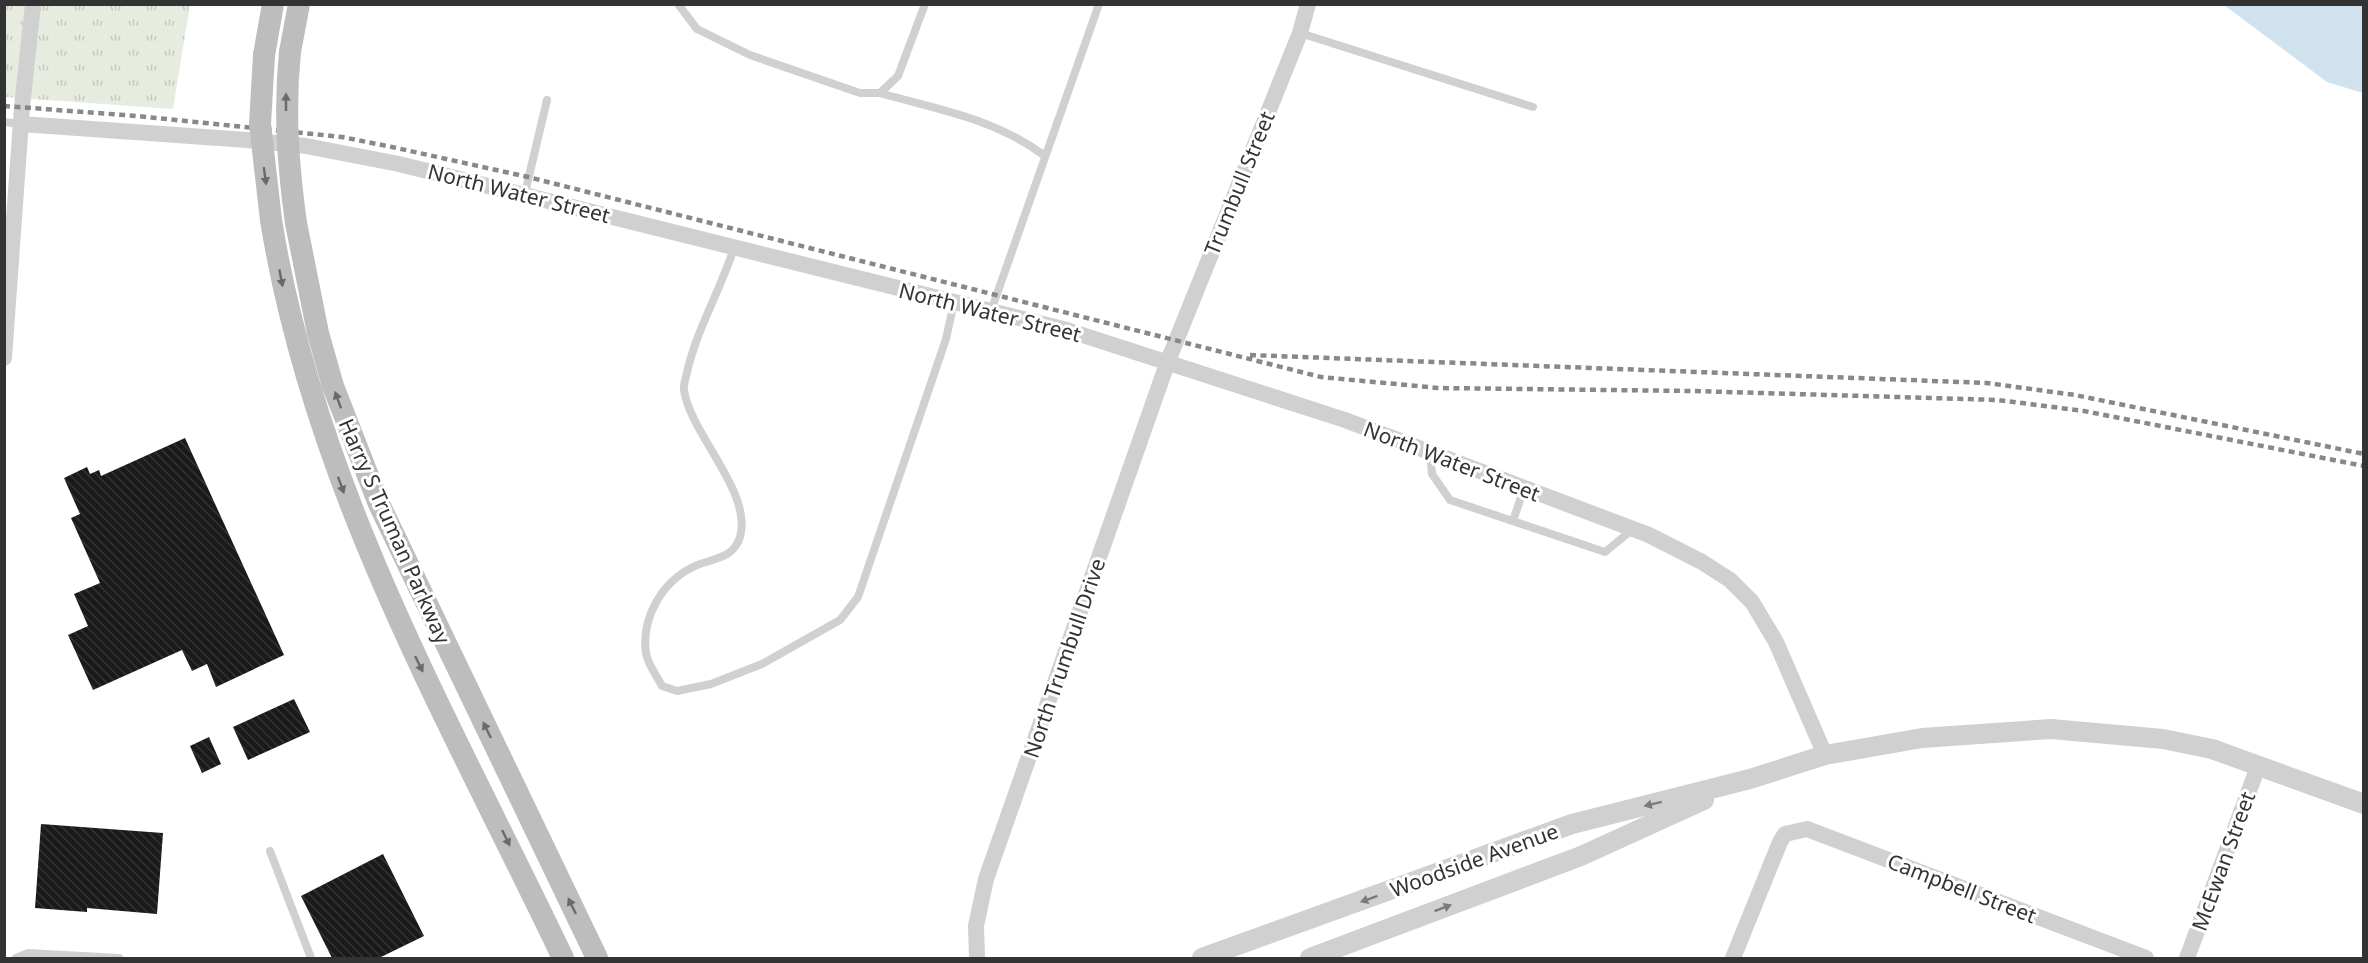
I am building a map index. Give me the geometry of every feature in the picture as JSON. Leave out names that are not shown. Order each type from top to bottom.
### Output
[{"type":"main road","name":"Harry S Truman Parkway","points":[[273,4],[264,55],[260,124],[271,220],[292,329],[317,417],[342,489],[406,636],[563,958]]},
{"type":"main road","name":"Harry S Truman Parkway","points":[[299,4],[285,95],[286,152],[296,223],[318,333],[351,436],[379,504],[597,958]]},
{"type":"street","points":[[4,358],[13,123],[33,4]]},
{"type":"street","name":"Trumbull Street","points":[[1167,361],[1300,33],[1308,4]]},
{"type":"street","name":"North Water Street","points":[[13,123],[306,146],[399,164],[525,193],[734,248],[1067,330],[1345,420],[1633,529],[1702,562],[1730,580],[1752,602],[1776,642],[1825,755]]},
{"type":"street","name":"North Trumbull Drive","points":[[977,958],[976,926],[986,879],[1167,361]]},
{"type":"street","name":"Woodside Avenue","points":[[1202,958],[1572,824],[1750,779],[1825,755],[1922,738],[2006,731],[2079,731],[2163,739],[2212,749],[2259,764]]},
{"type":"street","points":[[2259,764],[2364,804]]},
{"type":"street","name":"McEwan Street","points":[[2187,958],[2259,764]]},
{"type":"street","name":"Woodside Avenue","points":[[1310,958],[1581,856],[1750,779]]},
{"type":"street","name":"Campbell Street","points":[[1734,958],[1780,842],[1785,834],[1807,829],[2146,958]]},
{"type":"lane","points":[[678,4],[697,29],[750,55],[860,93],[880,93],[996,126],[1021,139],[1044,156]]},
{"type":"lane","points":[[880,93],[898,76],[925,4]]},
{"type":"lane","points":[[991,311],[1099,4]]},
{"type":"lane","points":[[1300,33],[1533,107]]},
{"type":"lane","points":[[525,193],[547,100]]},
{"type":"lane","points":[[734,248],[694,344],[683,389],[692,414],[729,483],[740,509],[743,526],[739,540],[725,558],[694,566],[673,580],[658,597],[646,625],[645,655],[662,686],[677,691],[711,684],[762,664],[840,620],[858,597],[946,339],[954,302]]},
{"type":"lane","points":[[1430,452],[1432,474],[1450,500],[1605,552],[1633,529]]},
{"type":"lane","points":[[1512,521],[1524,488]]},
{"type":"lane","points":[[270,851],[311,958]]},
{"type":"lane","points":[[15,958],[28,953],[119,958]]},
{"type":"green space","points":[[4,5],[190,5],[173,109],[5,97]]},
{"type":"water","points":[[2224,5],[2363,5],[2363,93],[2327,82]]},
{"type":"building","points":[[185,438],[284,655],[216,687],[207,664],[192,671],[182,650],[93,690],[68,635],[88,626],[74,594],[100,583],[71,518],[80,514],[64,478],[87,467],[90,474],[99,470],[101,476]]},
{"type":"building","points":[[294,699],[310,732],[248,760],[233,727]]},
{"type":"building","points":[[209,737],[221,764],[202,773],[190,746]]},
{"type":"building","points":[[41,824],[163,833],[157,914],[87,908],[87,912],[35,908]]},
{"type":"building","points":[[383,854],[424,936],[379,958],[332,958],[301,896]]},
{"type":"railway","points":[[4,106],[137,116],[342,137],[392,147],[528,177],[1321,377],[1438,388],[1694,391],[1998,400],[2084,411],[2364,466]]},
{"type":"railway","points":[[1250,355],[1987,383],[2075,395],[2364,454]]}]
